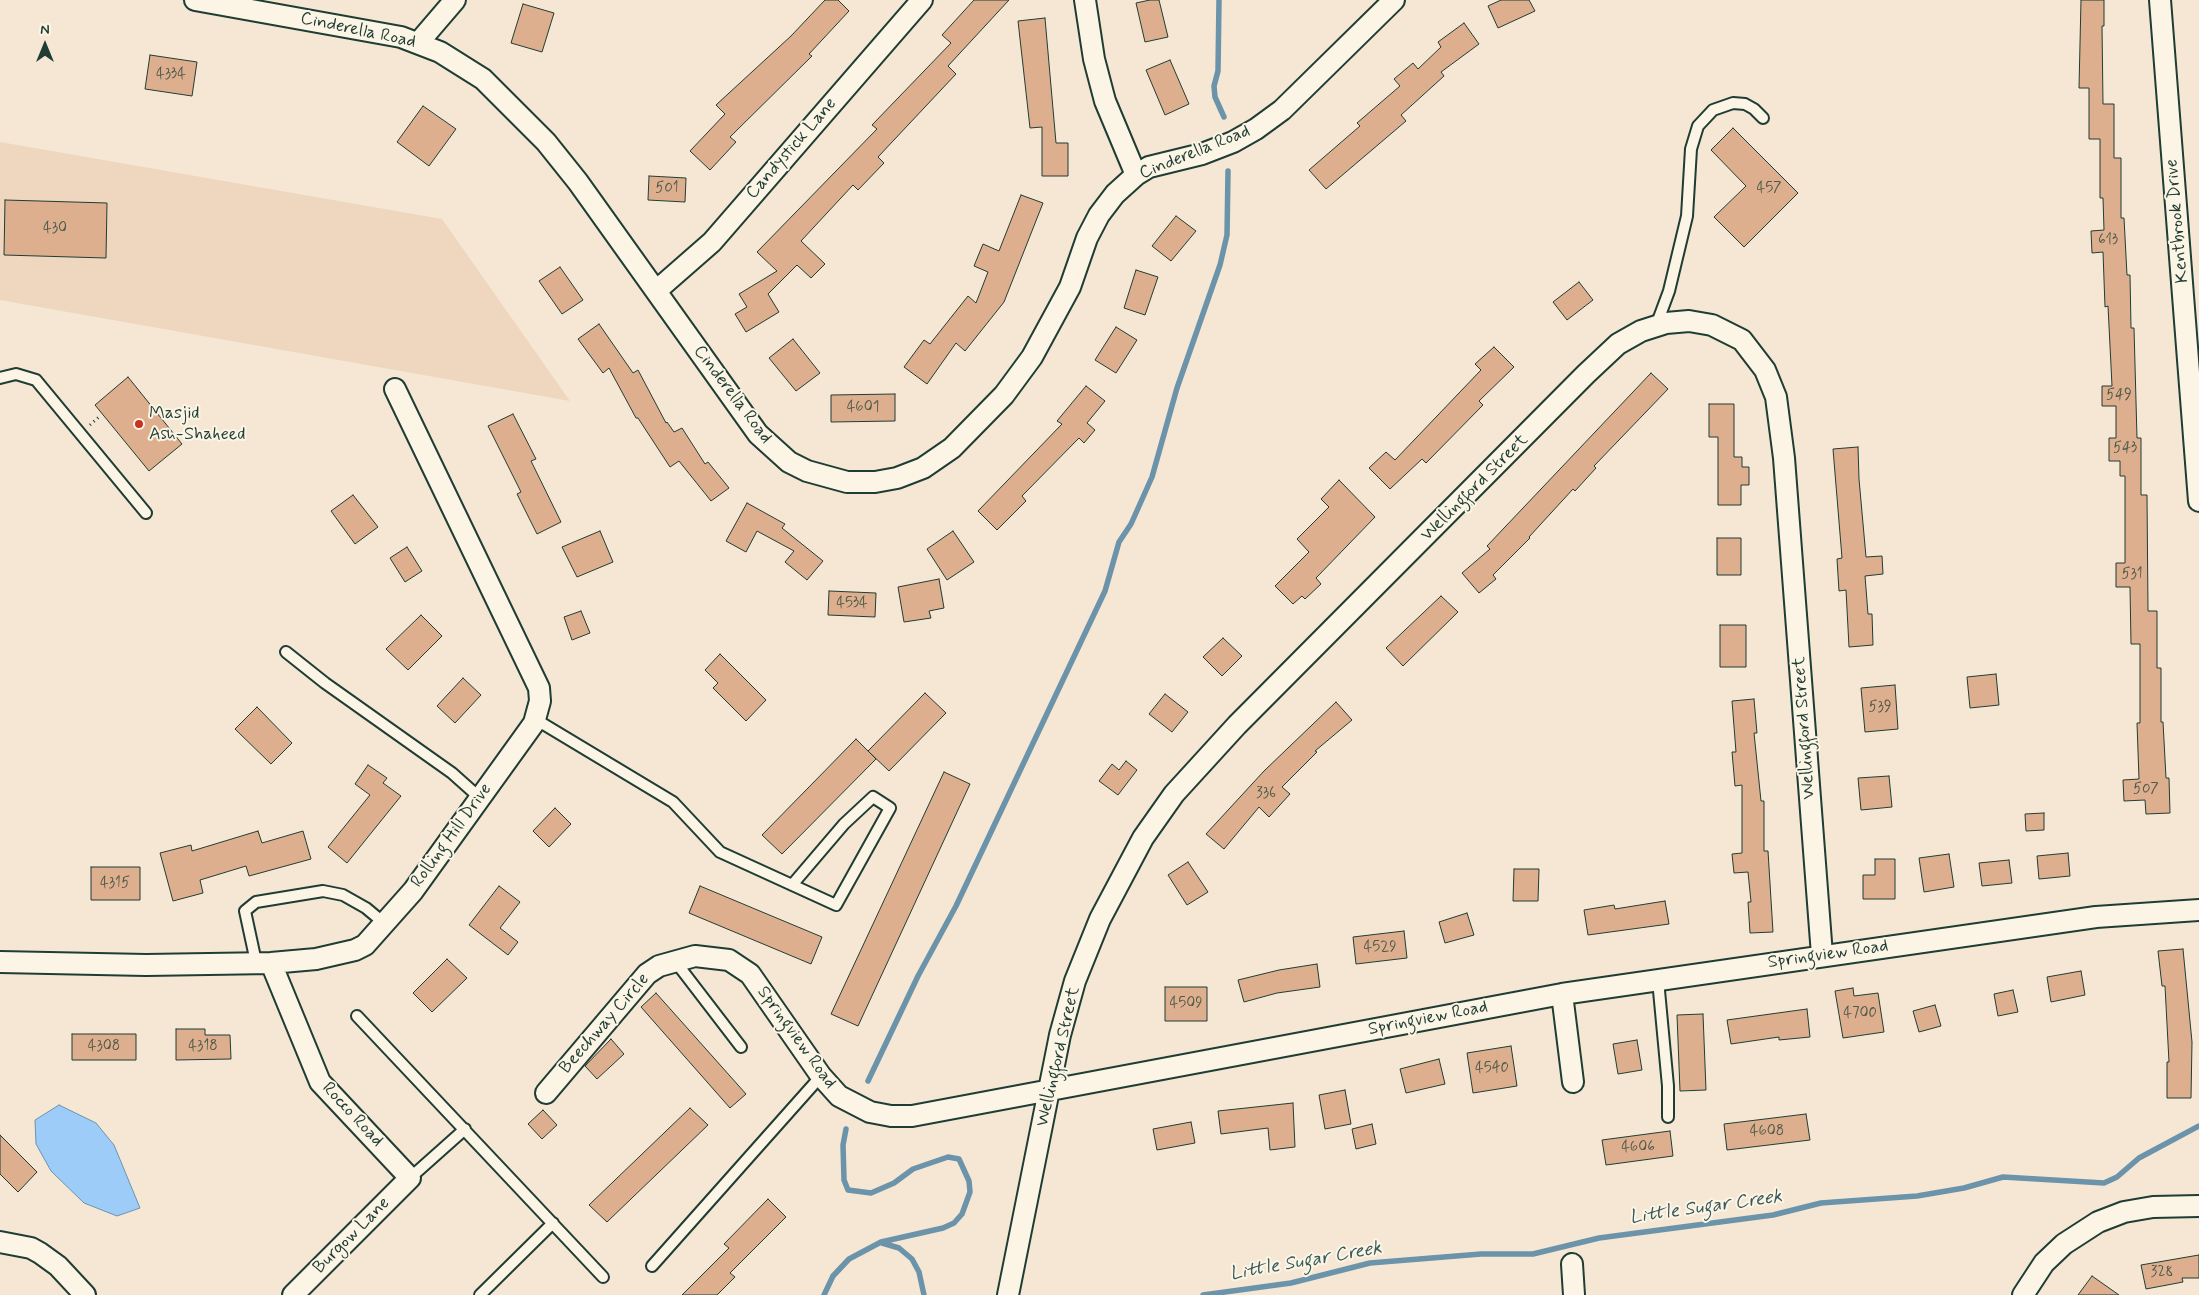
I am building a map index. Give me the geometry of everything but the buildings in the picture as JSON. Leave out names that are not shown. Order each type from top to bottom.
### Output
[{"type":"street","name":"Cinderella Road","points":[[195,0],[401,37],[440,52],[483,79],[531,126],[578,182],[758,434],[790,462],[807,471],[840,480],[875,482],[897,478],[923,468],[952,448],[1004,395],[1032,357],[1051,325],[1070,287],[1087,238],[1098,215],[1115,194],[1136,175],[1163,162],[1202,154],[1233,142],[1256,130],[1282,110],[1394,0]]},
{"type":"street","points":[[418,42],[455,0]]},
{"type":"street","name":"Candystick Lane","points":[[656,291],[712,242],[922,0]]},
{"type":"street","points":[[1085,0],[1094,60],[1105,100],[1136,175]]},
{"type":"street","name":"Kentbrook Drive","points":[[2160,0],[2196,408],[2199,501]]},
{"type":"street","name":"Wellingford Street","points":[[1008,1295],[1060,1035],[1075,982],[1100,919],[1138,846],[1174,794],[1237,725],[1586,374],[1618,344],[1641,331],[1656,326],[1689,321],[1712,325],[1733,335],[1751,349],[1765,370],[1776,397],[1784,458],[1822,955]]},
{"type":"street","name":"Rolling Hill Drive","points":[[0,962],[146,964],[264,962],[346,954],[365,945],[413,891],[535,719],[540,701],[539,688],[394,389]]},
{"type":"street","name":"Springview Road","points":[[729,960],[750,974],[821,1076],[839,1096],[856,1107],[891,1116],[912,1116],[1562,994],[2096,917],[2199,910]]},
{"type":"street","name":"Beechway Circle","points":[[546,1093],[647,974],[675,961],[705,956],[729,960]]},
{"type":"street","name":"Rocco Road","points":[[264,962],[320,1082],[410,1178]]},
{"type":"street","points":[[1562,994],[1573,1082]]},
{"type":"street","name":"Burgow Lane","points":[[293,1295],[410,1178]]},
{"type":"street","points":[[2023,1295],[2051,1256],[2074,1235],[2098,1222],[2124,1212],[2153,1207],[2199,1206]]},
{"type":"street","points":[[0,1242],[31,1248],[40,1253],[58,1266],[85,1295]]},
{"type":"street","points":[[1572,1264],[1574,1295]]},
{"type":"lane","points":[[1656,326],[1669,292],[1687,216],[1691,149],[1698,126],[1713,110],[1733,103],[1745,104],[1754,109],[1763,118]]},
{"type":"lane","points":[[0,378],[16,374],[36,380],[146,513]]},
{"type":"lane","points":[[286,652],[324,683],[452,773],[480,798]]},
{"type":"lane","points":[[535,719],[673,802],[720,852],[792,885],[836,904],[890,808],[887,804],[873,797],[844,824],[792,885]]},
{"type":"lane","points":[[264,962],[245,911],[256,902],[323,891],[343,895],[366,908],[384,923]]},
{"type":"lane","points":[[675,961],[741,1047]]},
{"type":"lane","points":[[1658,980],[1668,1086],[1668,1117]]},
{"type":"lane","points":[[358,1016],[603,1276]]},
{"type":"lane","points":[[652,1266],[821,1076]]},
{"type":"lane","points":[[410,1178],[465,1129]]},
{"type":"lane","points":[[480,1295],[553,1222]]},
{"type":"shaded area","points":[[0,142],[442,219],[570,401],[0,300]]},
{"type":"water","points":[[59,1105],[96,1123],[114,1145],[140,1208],[117,1216],[84,1203],[51,1171],[36,1144],[35,1120]]},
{"type":"waterway","points":[[1219,0],[1218,71],[1214,86],[1215,97],[1224,117]]},
{"type":"waterway","points":[[868,1081],[918,976],[956,906],[1105,591],[1119,542],[1131,524],[1152,477],[1177,388],[1220,265],[1227,235],[1228,171]]},
{"type":"waterway","name":"Little Sugar Creek","points":[[1203,1295],[1291,1283],[1370,1263],[1481,1254],[1533,1254],[1599,1238],[1773,1215],[1821,1203],[1917,1196],[1964,1188],[2003,1177],[2104,1183],[2117,1177],[2139,1158],[2199,1126]]},
{"type":"waterway","points":[[824,1295],[833,1276],[849,1259],[881,1242],[943,1228],[954,1223],[962,1214],[970,1192],[969,1181],[959,1159],[948,1157],[913,1169],[894,1183],[871,1193],[848,1190],[844,1180],[843,1145],[846,1129]]},
{"type":"waterway","name":"Little Sugar Creek","points":[[882,1243],[899,1248],[912,1259],[919,1272],[924,1295]]},
{"type":"place","name":"Masjid Ash-Shaheed","points":[[139,424]]}]
